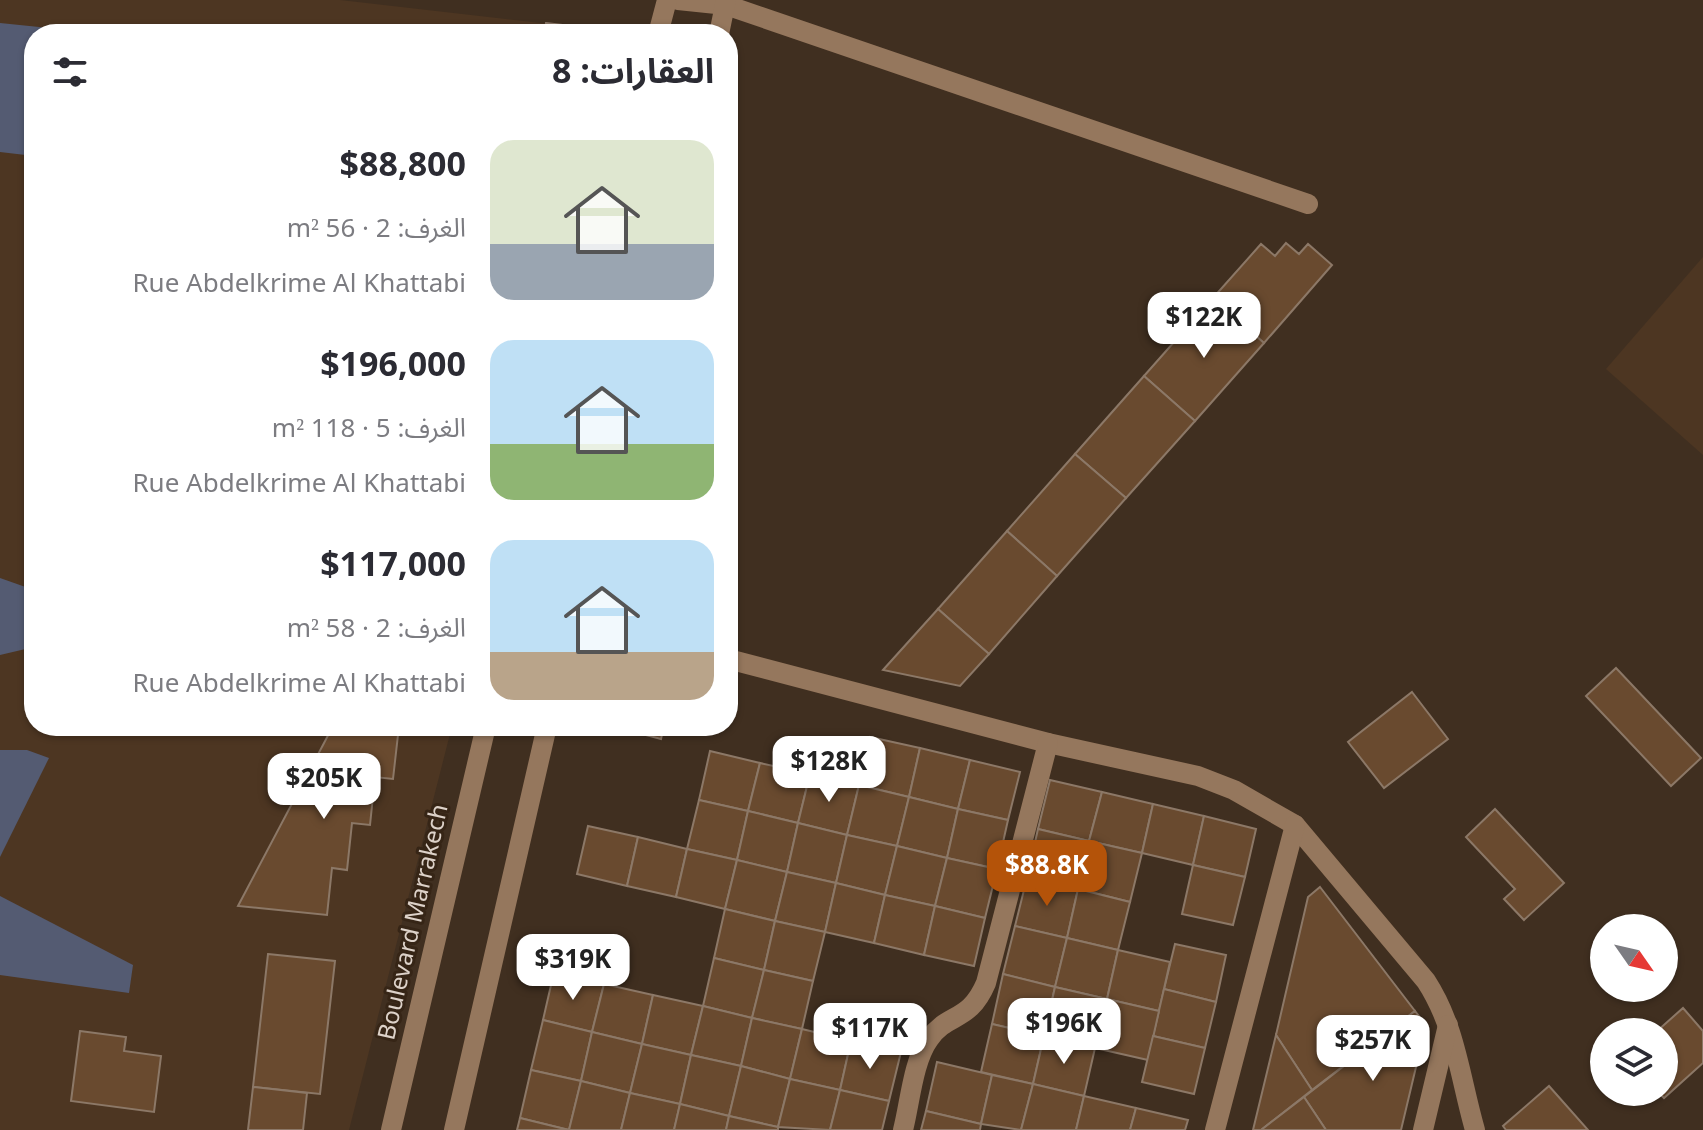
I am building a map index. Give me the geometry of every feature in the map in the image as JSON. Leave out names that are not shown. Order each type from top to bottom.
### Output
[{"type":"street","points":[[661,24],[667,0]]},
{"type":"street","points":[[678,0],[726,2],[1308,204]]},
{"type":"street","points":[[721,24],[726,2]]},
{"type":"street","points":[[738,662],[1048,743],[1198,776],[1234,790],[1295,825],[1426,981],[1449,1021],[1475,1130]]},
{"type":"street","name":"Boulevard Marrakech","points":[[391,1130],[484,736]]},
{"type":"street","points":[[454,1130],[545,736]]},
{"type":"street","points":[[903,1130],[928,1039],[944,1024],[965,1015],[979,1000],[986,983],[1048,743]]},
{"type":"street","points":[[1215,1130],[1295,825]]},
{"type":"street","points":[[1423,1130],[1449,1021]]},
{"type":"shaded area","points":[[0,0],[340,0],[550,24],[24,24],[24,736],[449,736],[349,1130],[0,1130]]},
{"type":"shaded area","points":[[0,23],[24,25],[24,155],[0,152]]},
{"type":"shaded area","points":[[1703,257],[1703,455],[1606,369]]},
{"type":"shaded area","points":[[0,578],[24,586],[24,649],[0,655]]},
{"type":"shaded area","points":[[0,750],[27,750],[49,758],[0,857]]},
{"type":"shaded area","points":[[0,896],[133,965],[129,993],[0,975]]},
{"type":"building","points":[[1286,243],[1299,254],[1308,244],[1332,265],[1264,343],[1213,298],[1261,244],[1275,256]]},
{"type":"building","points":[[1213,298],[1264,343],[1195,421],[1144,376]]},
{"type":"building","points":[[1144,376],[1195,421],[1126,498],[1075,454]]},
{"type":"building","points":[[1075,454],[1126,498],[1057,576],[1007,531]]},
{"type":"building","points":[[1007,531],[1057,576],[989,654],[938,609]]},
{"type":"building","points":[[938,609],[989,654],[960,686],[883,670]]},
{"type":"building","points":[[1616,668],[1701,758],[1671,786],[1586,696]]},
{"type":"building","points":[[1412,692],[1448,739],[1384,788],[1348,742]]},
{"type":"building","points":[[328,736],[398,736],[393,779],[375,777],[370,825],[352,823],[347,870],[332,868],[327,915],[238,906]]},
{"type":"building","points":[[870,737],[920,748],[909,797],[859,785]]},
{"type":"building","points":[[920,748],[970,760],[958,809],[909,797]]},
{"type":"building","points":[[710,751],[760,763],[748,811],[699,800]]},
{"type":"building","points":[[970,760],[1020,772],[1008,820],[958,809]]},
{"type":"building","points":[[760,763],[810,774],[798,823],[748,811]]},
{"type":"building","points":[[810,774],[859,785],[847,835],[798,823]]},
{"type":"building","points":[[1050,780],[1102,792],[1089,841],[1038,829]]},
{"type":"building","points":[[859,785],[909,797],[897,846],[847,835]]},
{"type":"building","points":[[1102,792],[1153,804],[1142,853],[1089,841]]},
{"type":"building","points":[[909,797],[958,809],[947,858],[897,846]]},
{"type":"building","points":[[699,800],[748,811],[737,860],[687,849]]},
{"type":"building","points":[[1153,804],[1204,816],[1193,865],[1142,853]]},
{"type":"building","points":[[958,809],[1008,820],[997,869],[947,858]]},
{"type":"building","points":[[1495,809],[1564,883],[1524,920],[1504,899],[1515,889],[1466,837]]},
{"type":"building","points":[[748,811],[798,823],[787,872],[737,860]]},
{"type":"building","points":[[1204,816],[1256,829],[1245,877],[1193,865]]},
{"type":"building","points":[[798,823],[847,835],[836,883],[787,872]]},
{"type":"building","points":[[588,826],[638,837],[627,886],[577,874]]},
{"type":"building","points":[[1038,829],[1089,841],[1078,889],[1027,878]]},
{"type":"building","points":[[847,835],[897,846],[885,895],[836,883]]},
{"type":"building","points":[[638,837],[687,849],[676,897],[627,886]]},
{"type":"building","points":[[1089,841],[1142,853],[1130,902],[1078,889]]},
{"type":"building","points":[[897,846],[947,858],[935,906],[885,895]]},
{"type":"building","points":[[687,849],[737,860],[725,909],[676,897]]},
{"type":"building","points":[[947,858],[997,869],[985,918],[935,906]]},
{"type":"building","points":[[737,860],[787,872],[775,921],[725,909]]},
{"type":"building","points":[[1193,865],[1245,877],[1233,925],[1182,914]]},
{"type":"building","points":[[787,872],[836,883],[825,932],[775,921]]},
{"type":"building","points":[[1027,878],[1078,889],[1067,938],[1015,926]]},
{"type":"building","points":[[836,883],[885,895],[874,943],[825,932]]},
{"type":"building","points":[[1320,887],[1415,1011],[1312,1090],[1276,1035],[1308,897]]},
{"type":"building","points":[[1078,889],[1130,902],[1118,950],[1067,938]]},
{"type":"building","points":[[885,895],[935,906],[924,955],[874,943]]},
{"type":"building","points":[[935,906],[985,918],[974,966],[924,955]]},
{"type":"building","points":[[725,909],[775,921],[764,970],[714,958]]},
{"type":"building","points":[[775,921],[825,932],[813,981],[764,970]]},
{"type":"building","points":[[1015,926],[1067,938],[1055,987],[1003,974]]},
{"type":"building","points":[[1067,938],[1118,950],[1107,999],[1055,987]]},
{"type":"building","points":[[1175,944],[1226,955],[1216,1002],[1164,989]]},
{"type":"building","points":[[1118,950],[1170,962],[1159,1011],[1107,999]]},
{"type":"building","points":[[268,954],[335,961],[320,1094],[253,1087]]},
{"type":"building","points":[[714,958],[764,970],[752,1018],[703,1006]]},
{"type":"building","points":[[764,970],[813,981],[802,1029],[752,1018]]},
{"type":"building","points":[[554,972],[604,984],[592,1032],[543,1020]]},
{"type":"building","points":[[1003,974],[1055,987],[1044,1036],[992,1024]]},
{"type":"building","points":[[604,984],[653,995],[642,1044],[592,1032]]},
{"type":"building","points":[[1055,987],[1107,999],[1095,1048],[1044,1036]]},
{"type":"building","points":[[1164,989],[1216,1002],[1205,1048],[1153,1036]]},
{"type":"building","points":[[653,995],[703,1006],[691,1055],[642,1044]]},
{"type":"building","points":[[1107,999],[1159,1011],[1148,1060],[1095,1048]]},
{"type":"building","points":[[703,1006],[752,1018],[741,1066],[691,1055]]},
{"type":"building","points":[[1683,1008],[1703,1031],[1703,1063],[1678,1085],[1678,1018],[1672,1018]]},
{"type":"building","points":[[1415,1011],[1426,1025],[1401,1130],[1326,1130],[1304,1097]]},
{"type":"building","points":[[752,1018],[802,1029],[790,1079],[741,1066]]},
{"type":"building","points":[[543,1020],[592,1032],[581,1081],[531,1070]]},
{"type":"building","points":[[992,1024],[1044,1036],[1033,1084],[981,1072]]},
{"type":"building","points":[[802,1029],[851,1041],[840,1090],[790,1079]]},
{"type":"building","points":[[80,1031],[126,1037],[124,1051],[161,1056],[154,1112],[71,1101]]},
{"type":"building","points":[[592,1032],[642,1044],[630,1093],[581,1081]]},
{"type":"building","points":[[1276,1035],[1312,1090],[1261,1130],[1253,1130]]},
{"type":"building","points":[[1044,1036],[1095,1048],[1084,1096],[1033,1084]]},
{"type":"building","points":[[1153,1036],[1205,1048],[1194,1094],[1142,1082]]},
{"type":"building","points":[[851,1041],[901,1052],[889,1101],[840,1090]]},
{"type":"building","points":[[642,1044],[691,1055],[680,1104],[630,1093]]},
{"type":"building","points":[[691,1055],[741,1066],[729,1116],[680,1104]]},
{"type":"building","points":[[937,1062],[992,1075],[981,1124],[926,1111]]},
{"type":"building","points":[[741,1066],[790,1079],[778,1127],[729,1116]]},
{"type":"building","points":[[531,1070],[581,1081],[569,1130],[520,1118]]},
{"type":"building","points":[[992,1075],[1033,1084],[1021,1130],[981,1124]]},
{"type":"building","points":[[790,1079],[840,1090],[830,1130],[778,1127]]},
{"type":"building","points":[[581,1081],[630,1093],[621,1130],[569,1130]]},
{"type":"building","points":[[1033,1084],[1084,1096],[1076,1130],[1021,1130]]},
{"type":"building","points":[[1549,1086],[1588,1130],[1506,1130],[1503,1126]]},
{"type":"building","points":[[253,1087],[307,1093],[303,1130],[248,1130]]},
{"type":"building","points":[[840,1090],[889,1101],[882,1130],[830,1130]]},
{"type":"building","points":[[630,1093],[680,1104],[674,1130],[621,1130]]},
{"type":"building","points":[[1084,1096],[1136,1108],[1130,1130],[1076,1130]]},
{"type":"building","points":[[1304,1097],[1326,1130],[1261,1130]]},
{"type":"building","points":[[680,1104],[729,1116],[726,1130],[674,1130]]},
{"type":"building","points":[[1136,1108],[1188,1120],[1185,1130],[1130,1130]]},
{"type":"building","points":[[926,1111],[981,1124],[980,1130],[921,1130]]},
{"type":"building","points":[[729,1116],[778,1127],[778,1130],[726,1130]]},
{"type":"building","points":[[520,1118],[569,1130],[517,1130]]}]
